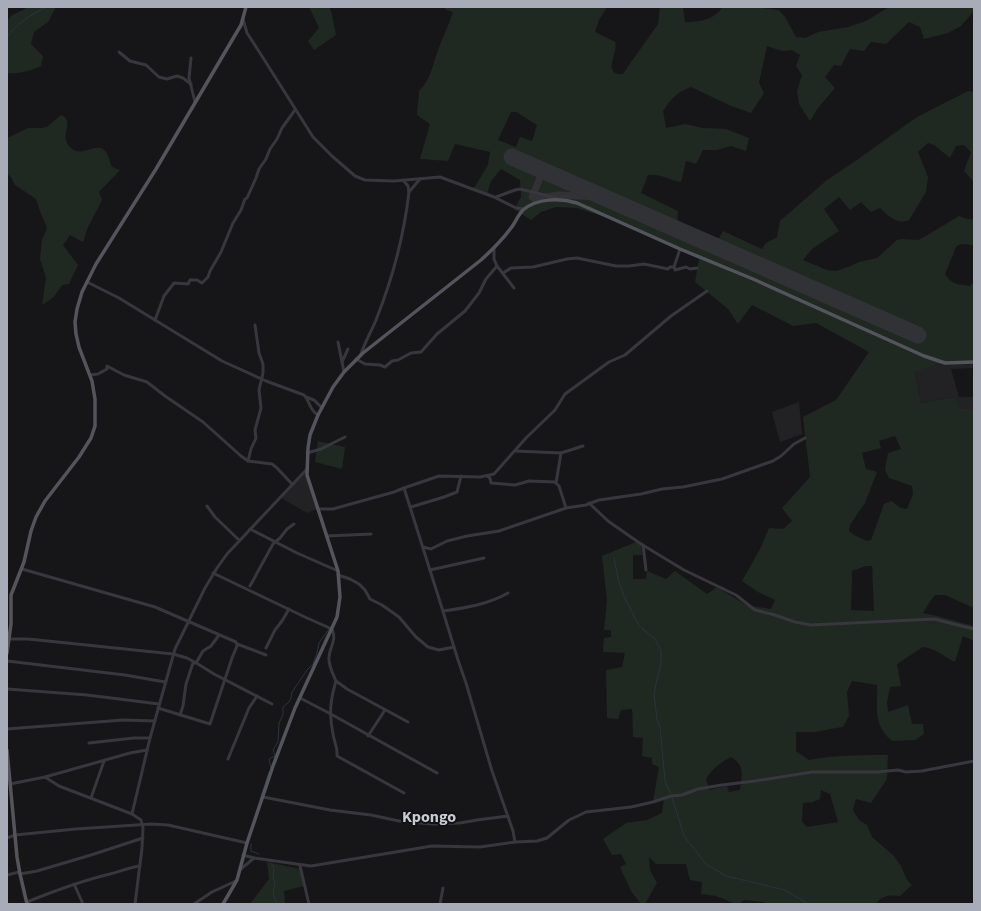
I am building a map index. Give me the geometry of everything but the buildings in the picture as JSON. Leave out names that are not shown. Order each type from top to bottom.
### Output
[{"type":"main road","points":[[7,653],[11,624],[11,595],[22,568],[31,531],[40,510],[91,438],[94,429],[96,416],[95,399],[90,375],[79,347],[75,328],[77,308],[96,264],[130,212],[195,102],[243,19],[246,8]]},
{"type":"main road","points":[[223,904],[237,880],[241,869],[243,855],[276,759],[300,698],[339,608],[340,597],[338,573],[313,494],[307,469],[310,435],[318,415],[333,387],[356,359],[481,260],[494,248],[511,228],[524,209],[541,202],[561,199],[577,203],[680,249],[753,279],[924,356],[945,363],[974,362]]},
{"type":"main road","points":[[7,750],[19,873],[27,903]]},
{"type":"street","points":[[241,8],[246,8]]},
{"type":"street","points":[[243,19],[247,33],[313,137],[355,176],[365,180],[403,180],[435,177],[446,178],[494,197],[516,208],[524,209]]},
{"type":"street","points":[[237,29],[247,33]]},
{"type":"street","points":[[119,52],[130,61],[146,65],[159,77],[167,79],[177,76],[183,78],[190,84]]},
{"type":"street","points":[[190,58],[189,78],[195,102]]},
{"type":"street","points":[[155,320],[164,296],[174,283],[188,284],[190,280],[194,280],[202,283],[207,279],[259,169],[277,140],[284,124],[296,110]]},
{"type":"street","points":[[409,192],[421,178]]},
{"type":"street","points":[[362,354],[376,320],[390,279],[403,228],[409,192],[408,186],[403,180]]},
{"type":"street","points":[[494,197],[498,197],[511,191],[520,190],[561,199]]},
{"type":"street","points":[[494,248],[494,259],[497,266],[514,288]]},
{"type":"street","points":[[674,267],[680,249]]},
{"type":"street","points":[[503,273],[511,268],[532,267],[569,258],[577,258],[616,266],[644,264],[668,269],[670,267],[674,267],[675,270],[686,267],[690,270],[697,268]]},
{"type":"street","points":[[356,359],[365,364],[380,365],[385,367],[392,361],[398,360],[409,354],[421,352],[437,334],[465,310],[479,293],[486,279],[497,266]]},
{"type":"street","points":[[87,282],[119,298],[222,361],[262,379],[304,395],[314,400],[322,408]]},
{"type":"street","points":[[318,509],[333,508],[394,492],[439,476],[480,477],[496,472],[504,461],[555,410],[565,394],[609,362],[624,355],[671,316],[707,291]]},
{"type":"street","points":[[248,461],[256,438],[255,430],[261,408],[260,390],[263,364],[259,353],[255,325]]},
{"type":"street","points":[[338,342],[344,372]]},
{"type":"street","points":[[342,362],[348,349]]},
{"type":"street","points":[[90,375],[98,374],[107,369],[106,366],[108,366],[124,375],[147,382],[203,422],[224,443],[248,461],[272,464],[292,484]]},
{"type":"street","points":[[306,397],[311,410],[318,415]]},
{"type":"street","points":[[308,453],[321,450],[345,436]]},
{"type":"street","points":[[423,547],[431,549],[447,541],[499,531],[566,508],[599,500],[641,494],[662,489],[684,487],[722,479],[773,461],[794,444],[805,438]]},
{"type":"street","points":[[515,451],[560,453],[583,446]]},
{"type":"street","points":[[560,453],[556,483],[559,486],[566,508]]},
{"type":"street","points":[[132,814],[150,738],[173,654],[188,620],[213,573],[227,554],[307,469]]},
{"type":"street","points":[[411,507],[457,492],[461,476]]},
{"type":"street","points":[[487,476],[490,478],[491,483],[505,485],[515,485],[529,481],[556,483]]},
{"type":"street","points":[[404,488],[444,611],[489,760],[513,831],[515,842]]},
{"type":"street","points":[[589,503],[608,521],[643,545],[684,570],[736,595],[755,610],[795,622],[822,625],[851,622],[934,619],[974,629]]},
{"type":"street","points":[[207,506],[214,517],[239,540]]},
{"type":"street","points":[[250,586],[276,541],[294,524]]},
{"type":"street","points":[[250,529],[359,584],[365,590],[370,599],[382,605],[399,617],[416,637],[428,647],[438,650],[454,647]]},
{"type":"street","points":[[327,536],[371,534]]},
{"type":"street","points":[[643,545],[646,570]]},
{"type":"street","points":[[430,570],[484,558]]},
{"type":"street","points":[[22,568],[155,607],[266,655]]},
{"type":"street","points":[[213,573],[331,628],[334,638],[328,657],[332,674],[336,681],[408,722]]},
{"type":"street","points":[[444,611],[460,609],[488,602],[508,593]]},
{"type":"street","points":[[266,648],[275,630],[289,609]]},
{"type":"street","points":[[180,715],[183,706],[186,684],[193,663],[196,662],[203,651],[211,646],[219,635]]},
{"type":"street","points":[[8,639],[67,642],[173,654],[196,662],[272,704]]},
{"type":"street","points":[[158,708],[210,724],[238,644]]},
{"type":"street","points":[[7,661],[118,674],[165,682]]},
{"type":"street","points":[[336,681],[331,698],[330,713],[333,737],[337,745],[337,756],[404,793]]},
{"type":"street","points":[[7,689],[102,697],[159,704]]},
{"type":"street","points":[[228,759],[250,708],[257,696]]},
{"type":"street","points":[[300,698],[330,713],[368,736],[437,773]]},
{"type":"street","points":[[368,736],[385,710]]},
{"type":"street","points":[[7,729],[123,720],[155,721]]},
{"type":"street","points":[[89,743],[134,738],[150,738]]},
{"type":"street","points":[[10,784],[45,777],[130,753],[147,750]]},
{"type":"street","points":[[90,798],[104,761]]},
{"type":"street","points":[[243,855],[300,866],[318,866],[432,846],[480,847],[515,842],[537,841],[547,838],[569,820],[586,812],[631,807],[671,796],[682,795],[698,789],[812,772],[878,772],[898,770],[906,772],[922,772],[974,762]]},
{"type":"street","points":[[45,777],[54,783],[132,814],[143,824],[143,838],[135,904]]},
{"type":"street","points":[[263,797],[330,810],[371,814],[399,821],[420,824],[460,823],[508,816]]},
{"type":"street","points":[[7,838],[15,835],[143,824],[168,825],[247,843]]},
{"type":"street","points":[[7,875],[42,869],[92,855],[143,838]]},
{"type":"street","points":[[241,869],[254,858]]},
{"type":"street","points":[[27,903],[74,884],[140,866]]},
{"type":"street","points":[[300,866],[309,904]]},
{"type":"street","points":[[194,904],[212,892],[237,880]]},
{"type":"street","points":[[74,884],[83,904]]},
{"type":"street","points":[[440,904],[443,888]]},
{"type":"shaded area","points":[[26,7],[56,7],[48,22],[34,32],[31,44],[43,56],[41,66],[25,72],[7,73],[7,21],[12,15],[25,9]]},
{"type":"shaded area","points":[[309,7],[329,7],[336,35],[314,50],[308,41],[319,28]]},
{"type":"shaded area","points":[[444,7],[607,7],[599,20],[595,32],[615,42],[616,46],[612,62],[613,71],[617,74],[623,74],[658,24],[660,7],[683,7],[685,22],[701,21],[711,17],[715,15],[722,7],[760,7],[779,10],[785,17],[796,37],[805,38],[818,32],[848,27],[866,21],[889,7],[974,7],[974,11],[961,26],[948,33],[924,39],[920,27],[909,22],[886,44],[871,42],[864,51],[850,49],[841,66],[834,65],[825,77],[835,88],[818,108],[810,121],[799,104],[797,91],[802,75],[796,66],[800,55],[792,50],[782,51],[767,46],[759,83],[764,93],[751,113],[731,106],[691,87],[682,91],[672,99],[663,111],[666,128],[685,124],[703,128],[726,129],[749,138],[746,151],[731,146],[717,150],[703,150],[696,164],[686,161],[681,182],[660,176],[648,175],[641,193],[678,211],[677,224],[718,240],[723,231],[762,249],[766,243],[777,237],[780,221],[827,180],[917,117],[968,91],[974,92],[974,182],[964,171],[971,152],[964,145],[956,146],[950,158],[934,145],[928,143],[918,152],[928,177],[926,192],[909,220],[897,221],[880,208],[871,212],[861,202],[850,210],[839,197],[824,209],[839,231],[812,249],[803,260],[827,270],[836,271],[859,262],[877,258],[897,240],[919,240],[959,216],[974,220],[974,245],[960,244],[956,247],[945,274],[950,280],[959,284],[970,286],[974,282],[974,364],[938,364],[915,372],[921,403],[955,397],[960,409],[974,409],[974,608],[945,595],[935,595],[923,613],[974,626],[974,641],[963,636],[955,662],[935,651],[923,647],[897,664],[901,686],[890,687],[887,702],[888,712],[908,705],[912,724],[923,724],[924,734],[915,740],[892,741],[881,728],[877,715],[877,685],[852,681],[847,692],[849,716],[843,727],[816,732],[796,732],[796,751],[809,760],[839,756],[888,755],[887,779],[871,803],[856,799],[853,810],[859,820],[867,825],[872,837],[893,855],[901,866],[907,880],[912,885],[900,896],[886,896],[876,904],[766,904],[764,902],[744,900],[739,904],[736,904],[716,896],[701,894],[702,882],[690,880],[686,864],[656,864],[649,857],[650,870],[657,883],[645,904],[641,904],[631,891],[620,867],[626,864],[621,854],[612,855],[603,839],[626,823],[647,820],[662,813],[664,798],[653,802],[659,767],[652,764],[652,758],[642,756],[643,738],[633,737],[632,709],[621,710],[618,719],[607,718],[606,670],[622,667],[625,653],[603,652],[604,638],[611,637],[611,630],[604,630],[607,600],[602,556],[636,542],[641,545],[642,555],[633,555],[633,579],[646,579],[647,571],[666,579],[675,571],[707,594],[717,587],[746,605],[771,609],[775,600],[758,592],[742,581],[760,549],[769,528],[783,529],[792,521],[782,508],[810,477],[803,417],[836,400],[869,352],[816,323],[793,326],[752,305],[738,324],[728,309],[695,282],[699,259],[605,217],[577,208],[556,207],[541,212],[531,220],[514,209],[521,197],[520,180],[501,169],[491,181],[487,194],[474,188],[488,165],[490,152],[455,144],[448,161],[420,159],[430,124],[417,115],[419,91],[430,75],[453,12],[446,10]],"holes":[[[511,112],[517,112],[537,125],[532,141],[520,137],[516,147],[498,140]],[[895,436],[901,449],[888,453],[885,470],[889,478],[912,486],[913,494],[907,509],[901,508],[891,501],[884,504],[871,540],[867,541],[849,531],[850,525],[865,503],[877,472],[866,469],[862,453],[881,448],[879,441]],[[866,566],[872,566],[874,611],[851,610],[852,571]],[[731,757],[741,767],[740,790],[729,792],[727,786],[709,790],[706,779],[708,775]],[[821,790],[830,794],[838,822],[807,827],[802,822],[803,803],[813,802],[820,799]]]},
{"type":"shaded area","points":[[61,115],[67,121],[66,138],[70,147],[79,151],[100,148],[107,154],[112,167],[120,170],[99,192],[102,200],[88,227],[83,242],[70,235],[63,245],[78,265],[69,284],[62,285],[54,297],[42,305],[46,278],[40,259],[42,240],[47,228],[36,199],[15,185],[11,177],[7,174],[7,138],[28,128],[47,127]]},
{"type":"shaded area","points":[[938,364],[974,364],[974,368],[951,369],[959,397],[974,397],[974,409],[960,409],[954,397],[921,403],[915,371]]},
{"type":"shaded area","points":[[799,402],[802,434],[780,442],[772,412]]},
{"type":"shaded area","points":[[318,441],[345,447],[342,469],[315,462]]},
{"type":"shaded area","points":[[305,472],[317,509],[307,513],[281,498]]},
{"type":"shaded area","points":[[267,862],[300,869],[304,886],[284,891],[285,904],[250,904],[269,879]]},
{"type":"waterway","points":[[7,37],[20,23],[46,7]]},
{"type":"waterway","points":[[614,557],[618,579],[624,596],[639,626],[655,639],[661,651],[661,664],[654,695],[657,719],[660,727],[665,781],[671,794]]},
{"type":"waterway","points":[[271,768],[269,759],[275,756],[273,750],[278,742],[279,723],[283,715],[283,707],[289,702],[292,692],[313,664],[319,643],[329,629]]},
{"type":"waterway","points":[[260,800],[269,772]]},
{"type":"waterway","points":[[672,797],[684,836],[706,864],[726,876],[785,890],[808,904]]},
{"type":"waterway","points":[[251,844],[251,851],[259,854]]},
{"type":"waterway","points":[[270,862],[274,867],[273,876],[275,883],[273,894],[277,904]]},
{"type":"taxiway","points":[[543,171],[532,197],[536,199],[557,195],[601,197]]},
{"type":"runway","points":[[512,157],[918,335]]},
{"type":"district","name":"Kpongo","points":[[429,816]]}]
